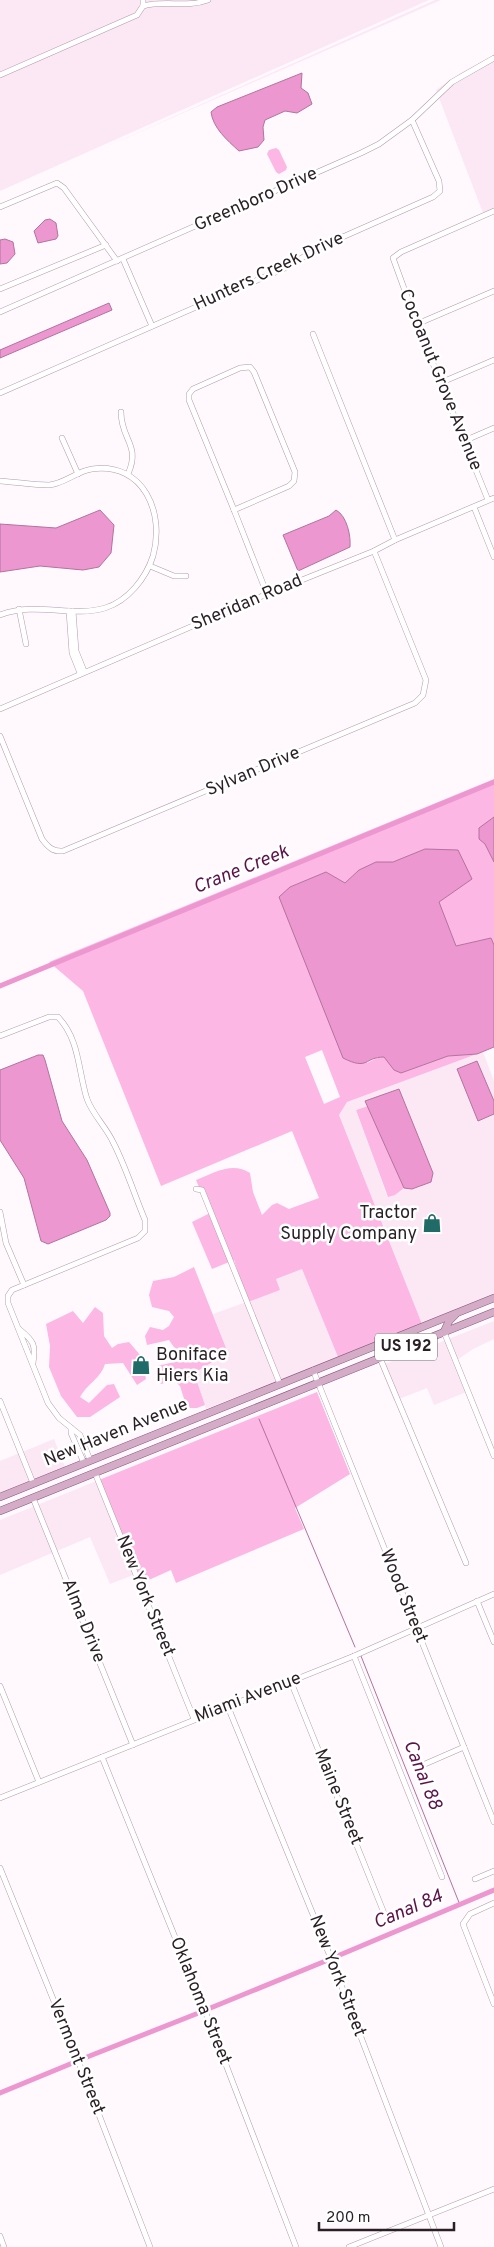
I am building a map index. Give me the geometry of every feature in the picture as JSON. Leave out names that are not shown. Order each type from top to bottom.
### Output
[{"type":"main road","name":"New Haven Avenue","points":[[0,1497],[494,1298]]},
{"type":"main road","points":[[444,1332],[449,1321],[459,1312]]},
{"type":"main road","name":"New Haven Avenue","points":[[0,1511],[494,1312]]},
{"type":"main road","points":[[380,1358],[385,1346],[393,1338]]},
{"type":"main road","points":[[220,1422],[222,1412],[230,1403]]},
{"type":"main road","points":[[203,1429],[211,1419],[214,1410]]},
{"type":"main road","points":[[95,1472],[100,1461],[109,1453]]},
{"type":"main road","points":[[79,1479],[89,1469],[87,1462]]},
{"type":"main road","points":[[33,1483],[33,1498]]},
{"type":"street","points":[[0,75],[136,15],[143,3],[189,5],[208,0]]},
{"type":"street","name":"Greenboro Drive","points":[[0,312],[379,144],[412,120],[452,82],[494,58]]},
{"type":"street","name":"Hunters Creek Drive","points":[[0,393],[285,268],[320,247],[433,197],[440,191],[438,181],[412,120]]},
{"type":"street","points":[[0,207],[57,183],[64,188],[106,245],[120,260],[152,326]]},
{"type":"street","name":"Cocoanut Grove Avenue","points":[[491,499],[440,384],[393,258],[401,252],[494,211]]},
{"type":"street","points":[[0,289],[106,245]]},
{"type":"street","points":[[417,324],[494,291]]},
{"type":"street","points":[[313,334],[395,540]]},
{"type":"street","points":[[440,384],[494,360]]},
{"type":"street","points":[[234,510],[289,486],[294,481],[295,472],[254,372],[250,367],[240,368],[193,389],[189,394],[190,400],[234,510],[268,594]]},
{"type":"street","points":[[121,412],[121,422],[134,456],[128,474]]},
{"type":"street","points":[[464,441],[494,428]]},
{"type":"street","points":[[62,438],[78,474]]},
{"type":"street","points":[[0,481],[52,485],[91,469],[123,470],[135,479],[149,498],[158,524],[156,543],[150,566],[128,595],[106,608],[71,611],[31,608],[0,615]]},
{"type":"street","name":"Sheridan Road","points":[[0,709],[82,672],[374,551],[395,540],[491,499]]},
{"type":"street","points":[[474,507],[494,557]]},
{"type":"street","name":"Sylvan Drive","points":[[0,736],[42,839],[48,847],[57,852],[65,851],[415,703],[423,695],[426,680],[374,551]]},
{"type":"street","points":[[150,566],[174,576],[186,576]]},
{"type":"street","points":[[19,610],[26,644]]},
{"type":"street","points":[[71,611],[76,651],[82,672]]},
{"type":"street","points":[[0,1036],[49,1017],[58,1017],[64,1024],[80,1059],[88,1100],[95,1115],[113,1141],[145,1220],[145,1230],[138,1238],[12,1290],[8,1296],[8,1303],[48,1403],[59,1418],[80,1436],[87,1462]]},
{"type":"street","points":[[196,1189],[202,1190],[280,1384]]},
{"type":"street","points":[[0,1212],[6,1243],[24,1286]]},
{"type":"street","points":[[19,1329],[31,1338],[35,1350],[33,1364]]},
{"type":"street","points":[[444,1332],[494,1456]]},
{"type":"street","points":[[26,1347],[33,1344]]},
{"type":"street","points":[[380,1358],[466,1564]]},
{"type":"street","name":"Wood Street","points":[[313,1370],[494,1822]]},
{"type":"street","points":[[0,1401],[33,1483]]},
{"type":"street","name":"New York Street","points":[[95,1472],[194,1719]]},
{"type":"street","name":"Alma Drive","points":[[33,1498],[133,1745]]},
{"type":"street","name":"Miami Avenue","points":[[0,1798],[354,1656],[494,1594]]},
{"type":"street","points":[[477,1601],[494,1642]]},
{"type":"street","points":[[354,1656],[442,1877]]},
{"type":"street","name":"Maine Street","points":[[291,1682],[384,1913]]},
{"type":"street","points":[[0,1686],[39,1782]]},
{"type":"street","name":"New York Street","points":[[228,1707],[330,1956],[441,2247]]},
{"type":"street","points":[[425,1764],[464,1747]]},
{"type":"street","name":"Oklahoma Street","points":[[102,1757],[213,2031],[296,2247]]},
{"type":"street","name":"Vermont Street","points":[[0,1868],[79,2063],[150,2247]]},
{"type":"street","points":[[475,1879],[494,1871]]},
{"type":"street","points":[[494,1903],[470,1914],[464,1920],[464,1929],[494,2004]]},
{"type":"street","points":[[349,2247],[494,2189]]},
{"type":"street","points":[[0,2236],[4,2247]]},
{"type":"shaded area","points":[[0,0],[429,0],[0,191]]},
{"type":"shaded area","points":[[435,0],[441,0],[92,153]]},
{"type":"shaded area","points":[[494,55],[494,209],[483,213],[436,90],[462,72]]},
{"type":"shaded area","points":[[302,73],[301,88],[308,93],[312,104],[297,113],[285,111],[265,120],[263,127],[264,140],[258,147],[239,151],[225,138],[212,118],[211,112],[217,107]]},
{"type":"shaded area","points":[[276,148],[279,150],[287,167],[286,170],[279,174],[276,172],[267,154],[269,150]]},
{"type":"shaded area","points":[[50,219],[56,223],[58,236],[56,239],[38,243],[34,231],[45,220]]},
{"type":"shaded area","points":[[5,239],[13,242],[15,254],[7,263],[0,264],[0,240]]},
{"type":"shaded area","points":[[109,303],[112,310],[0,358],[0,350]]},
{"type":"shaded area","points":[[100,510],[114,525],[111,553],[99,567],[83,570],[40,566],[0,572],[0,524],[56,528]]},
{"type":"shaded area","points":[[336,510],[343,517],[348,527],[350,547],[298,571],[283,535],[329,516]]},
{"type":"shaded area","points":[[494,779],[494,817],[479,829],[479,839],[485,843],[494,862],[494,945],[491,938],[456,946],[438,901],[452,893],[425,849],[393,862],[376,862],[359,870],[345,883],[326,872],[290,887],[367,1063],[379,1057],[385,1057],[394,1070],[401,1073],[448,1056],[477,1054],[347,1102],[339,1115],[422,1324],[338,1357],[302,1269],[276,1279],[280,1290],[248,1302],[234,1260],[212,1269],[192,1222],[210,1213],[196,1180],[230,1168],[237,1168],[250,1173],[253,1192],[262,1215],[272,1205],[277,1203],[289,1209],[319,1198],[292,1131],[161,1186],[83,991],[49,962]],"holes":[[[322,1050],[340,1097],[324,1104],[305,1057]]]},
{"type":"shaded area","points":[[494,817],[494,862],[485,844],[479,839],[479,828]]},
{"type":"shaded area","points":[[425,849],[458,850],[472,879],[439,902],[456,946],[491,938],[494,945],[494,1047],[477,1054],[448,1056],[401,1073],[394,1070],[384,1057],[362,1063],[351,1062],[343,1058],[279,897],[290,887],[326,872],[345,883],[359,870],[376,862],[393,862]]},
{"type":"shaded area","points":[[483,1052],[494,1081],[494,1101],[477,1061],[478,1120],[494,1114],[494,1295],[422,1324],[339,1115],[347,1102]],"holes":[[[368,1106],[421,1187],[404,1188],[395,1195],[387,1196],[356,1110]]]},
{"type":"shaded area","points":[[38,1055],[43,1055],[45,1060],[62,1121],[87,1160],[110,1213],[106,1220],[48,1244],[41,1241],[24,1178],[0,1140],[0,1070]]},
{"type":"shaded area","points":[[477,1061],[494,1101],[494,1114],[478,1121],[457,1069]]},
{"type":"shaded area","points":[[399,1089],[433,1173],[431,1182],[412,1189],[404,1188],[365,1101]]},
{"type":"shaded area","points":[[368,1106],[404,1188],[395,1195],[388,1197],[356,1110]]},
{"type":"shaded area","points":[[194,1267],[228,1353],[194,1373],[205,1405],[197,1408],[187,1408],[180,1386],[174,1380],[161,1384],[156,1378],[157,1366],[183,1360],[169,1340],[147,1345],[145,1336],[150,1327],[163,1330],[169,1326],[174,1317],[169,1311],[152,1307],[149,1295],[153,1281],[174,1277]]},
{"type":"shaded area","points":[[302,1269],[338,1357],[206,1409],[194,1373],[228,1353],[213,1314],[280,1290],[276,1279]]},
{"type":"shaded area","points":[[95,1307],[103,1313],[104,1336],[112,1348],[118,1344],[129,1342],[141,1356],[146,1379],[137,1385],[123,1363],[105,1364],[80,1397],[89,1403],[107,1385],[114,1384],[120,1397],[90,1417],[77,1417],[61,1396],[49,1367],[50,1346],[46,1324],[73,1311],[83,1323]]},
{"type":"shaded area","points":[[494,1321],[494,1339],[473,1349],[457,1360],[469,1391],[434,1405],[427,1388],[394,1401],[380,1366]]},
{"type":"shaded area","points":[[317,1392],[350,1474],[295,1508],[304,1529],[176,1583],[171,1570],[140,1584],[99,1480]]},
{"type":"shaded area","points":[[54,1439],[65,1467],[0,1493],[0,1461]]},
{"type":"shaded area","points":[[99,1480],[136,1574],[110,1584],[90,1537],[0,1575],[0,1520]]},
{"type":"waterway","name":"Crane Creek","points":[[0,986],[494,782]]},
{"type":"waterway","name":"Canal 88","points":[[259,1419],[355,1647]]},
{"type":"waterway","name":"Canal 88","points":[[361,1656],[460,1905]]},
{"type":"waterway","name":"Canal 84","points":[[335,1957],[494,1890]]},
{"type":"waterway","name":"Canal 84","points":[[208,2009],[328,1960]]},
{"type":"waterway","name":"Canal 84","points":[[82,2059],[201,2012]]},
{"type":"waterway","name":"Canal 84","points":[[0,2093],[75,2062]]},
{"type":"place","name":"Tractor Supply Company","points":[[432,1223]]},
{"type":"place","name":"Boniface Hiers Kia","points":[[141,1365]]}]
